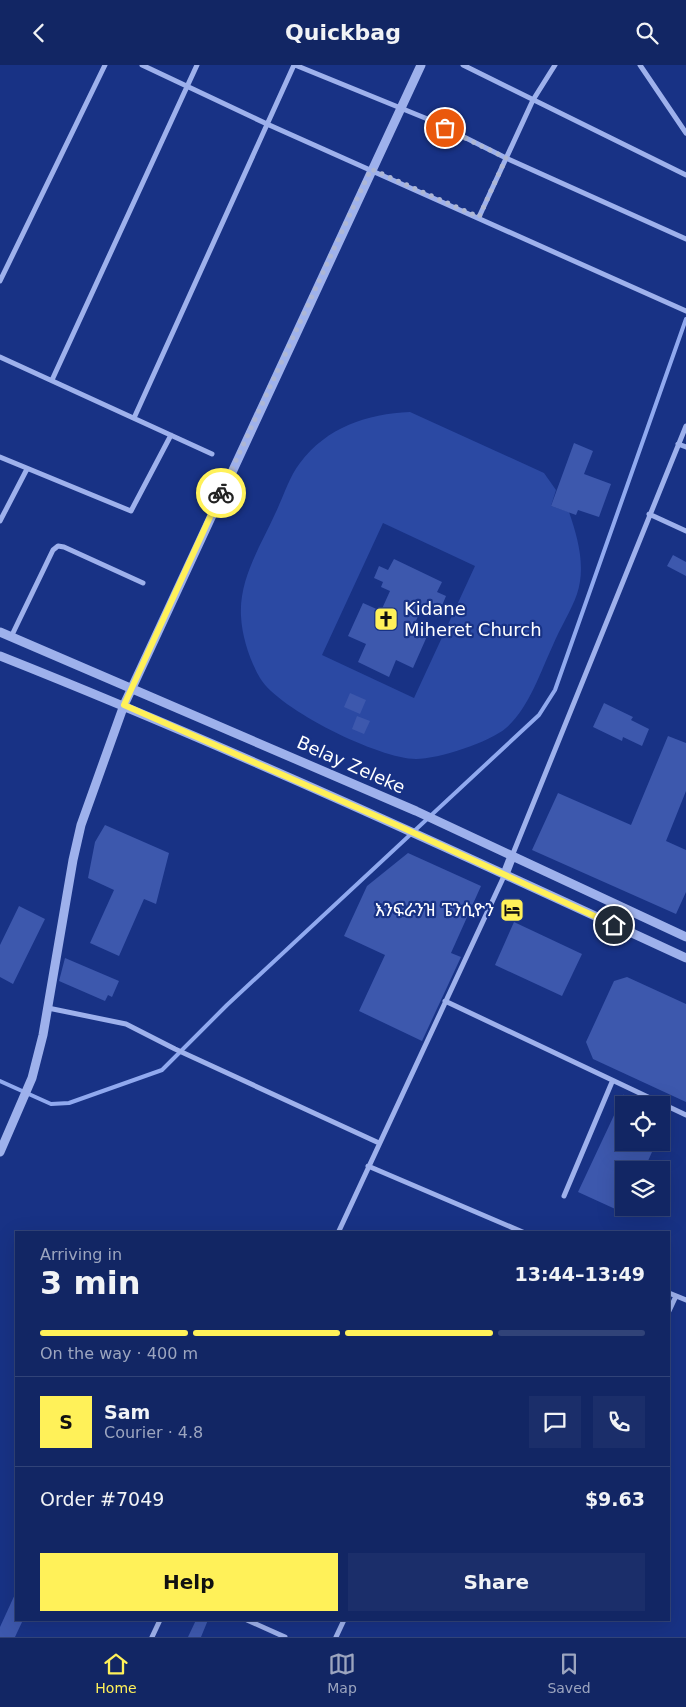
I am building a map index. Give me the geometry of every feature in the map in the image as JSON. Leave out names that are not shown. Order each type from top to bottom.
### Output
[{"type":"street","points":[[0,281],[105,65]]},
{"type":"street","points":[[142,65],[267,124],[686,311]]},
{"type":"street","points":[[52,380],[198,65]]},
{"type":"street","points":[[134,418],[295,65],[430,121],[506,158],[686,239]]},
{"type":"street","points":[[0,1152],[32,1078],[48,1008],[73,859],[82,825],[124,705],[371,169],[421,65]]},
{"type":"street","points":[[463,65],[686,175]]},
{"type":"street","points":[[479,217],[533,100],[555,65]]},
{"type":"street","points":[[640,65],[686,133]]},
{"type":"street","points":[[0,357],[212,454]]},
{"type":"street","points":[[339,1231],[505,874],[686,426]]},
{"type":"street","points":[[0,457],[131,511],[171,435]]},
{"type":"street","points":[[678,444],[686,447]]},
{"type":"street","points":[[0,521],[27,469]]},
{"type":"street","points":[[649,514],[686,531]]},
{"type":"street","points":[[11,637],[52,550],[58,546],[143,583]]},
{"type":"street","name":"Belay Zeleke","points":[[0,632],[416,811],[686,937]]},
{"type":"street","name":"Belay Zeleke","points":[[0,656],[124,705],[429,839],[686,958]]},
{"type":"street","points":[[445,1001],[612,1082],[686,1115]]},
{"type":"street","points":[[48,1008],[126,1024],[189,1056],[379,1143]]},
{"type":"street","points":[[564,1196],[612,1082]]},
{"type":"street","points":[[368,1167],[520,1231]]},
{"type":"street","points":[[670,1293],[686,1300]]},
{"type":"street","points":[[670,1309],[676,1296]]},
{"type":"street","points":[[152,1637],[160,1621]]},
{"type":"street","points":[[249,1621],[285,1637]]},
{"type":"street","points":[[336,1637],[344,1621]]},
{"type":"shaded area","points":[[410,412],[544,473],[556,490],[551,506],[569,512],[578,542],[581,563],[580,584],[575,600],[528,700],[514,720],[506,728],[476,744],[437,756],[416,759],[379,751],[332,731],[308,718],[271,691],[260,678],[253,664],[243,632],[241,616],[243,589],[252,563],[289,481],[300,463],[323,440],[335,432],[363,420],[394,413]],"holes":[[[383,523],[475,566],[414,698],[322,655]]]},
{"type":"building","points":[[574,443],[593,451],[584,474],[611,484],[599,517],[578,510],[576,515],[551,506]]},
{"type":"building","points":[[673,555],[686,562],[686,576],[667,566]]},
{"type":"building","name":"Kidane Miheret Church","points":[[394,559],[442,582],[437,592],[446,596],[441,608],[432,604],[428,611],[422,608],[413,627],[428,634],[413,668],[396,660],[389,677],[358,662],[366,644],[348,636],[363,603],[381,611],[390,591],[381,587],[383,582],[374,578],[379,566],[388,570]]},
{"type":"building","points":[[350,693],[366,700],[360,714],[344,707]]},
{"type":"building","points":[[604,703],[633,717],[631,720],[649,729],[642,746],[623,737],[622,741],[593,727]]},
{"type":"building","points":[[357,716],[370,721],[364,734],[352,729]]},
{"type":"building","points":[[668,736],[686,743],[686,791],[666,841],[686,850],[686,892],[676,914],[532,850],[558,793],[631,825]]},
{"type":"building","points":[[105,825],[169,853],[156,904],[144,899],[119,956],[90,943],[114,890],[88,878],[95,842]]},
{"type":"building","points":[[408,853],[481,886],[451,953],[461,957],[422,1041],[359,1011],[385,955],[344,936],[367,886]]},
{"type":"building","points":[[19,906],[45,919],[13,984],[0,977],[0,945]]},
{"type":"building","points":[[514,922],[582,954],[562,996],[495,965]]},
{"type":"building","points":[[65,958],[119,981],[112,997],[108,995],[105,1001],[59,981]]},
{"type":"building","points":[[627,977],[686,1004],[686,1102],[593,1059],[586,1042],[614,981]]},
{"type":"building","points":[[615,1113],[615,1151],[652,1151],[648,1161],[615,1161],[615,1209],[578,1192]]},
{"type":"building","points":[[15,1594],[15,1621],[23,1621],[15,1637],[0,1637],[0,1627]]},
{"type":"building","points":[[196,1621],[208,1621],[201,1637],[188,1637]]},
{"type":"waterway","points":[[0,1081],[51,1104],[69,1103],[162,1070],[227,1005],[539,715],[555,690],[686,319]]},
{"type":"way so far","points":[[221,493],[371,169],[479,217],[506,158],[445,128]]},
{"type":"place","name":"Kidane Miheret Church","points":[[386,619]]},
{"type":"place","name":"እንፍራንዝ ፔንሲዮን","points":[[512,910]]},
{"type":"route","points":[[221,493],[124,705],[401,827],[614,925]]}]
